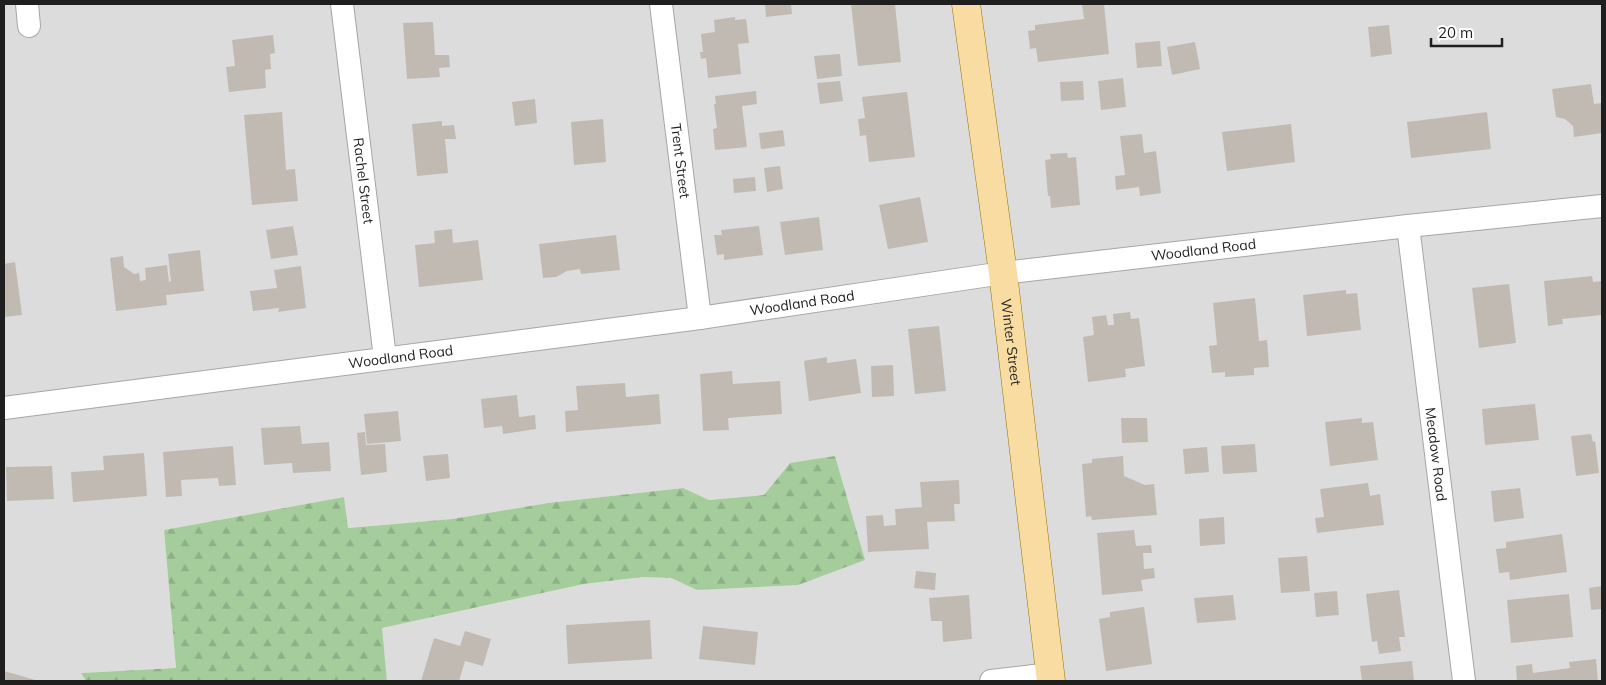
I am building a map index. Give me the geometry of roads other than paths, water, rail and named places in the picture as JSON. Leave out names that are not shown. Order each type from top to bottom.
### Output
[{"type":"main road","name":"Winter Street","points":[[966,4],[1003,273],[1051,677]]},
{"type":"street","points":[[27,4],[28,26]]},
{"type":"street","name":"Rachel Street","points":[[342,4],[385,358]]},
{"type":"street","name":"Trent Street","points":[[661,4],[700,318]]},
{"type":"street","name":"Woodland Road","points":[[4,408],[700,318],[1003,273],[1408,226],[1602,206]]},
{"type":"street","name":"Meadow Road","points":[[1408,226],[1464,681]]},
{"type":"street","points":[[992,681],[1051,677]]}]
